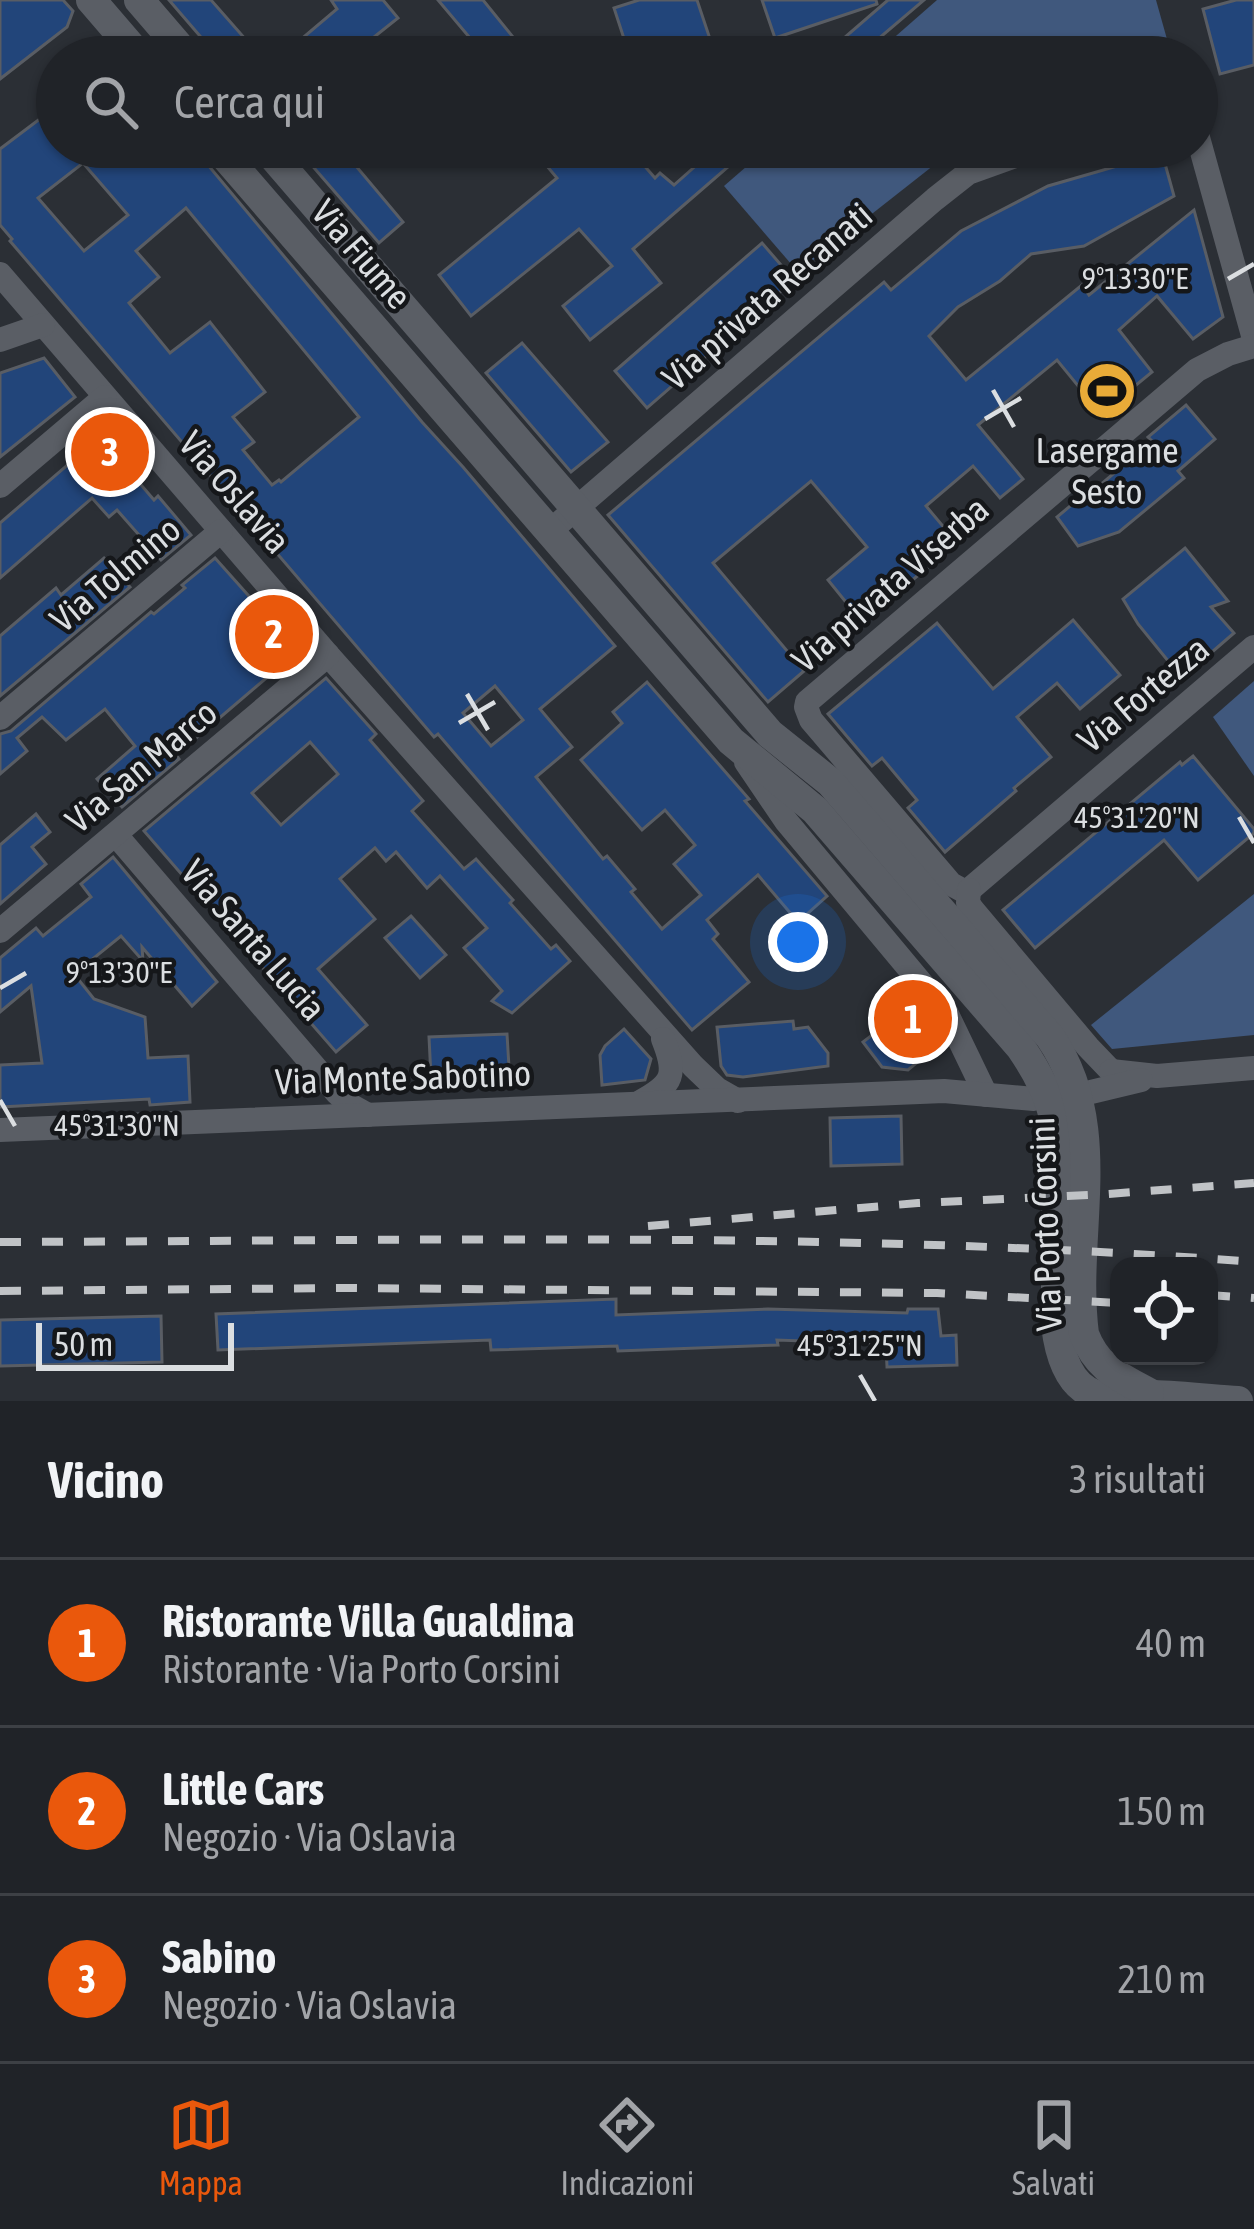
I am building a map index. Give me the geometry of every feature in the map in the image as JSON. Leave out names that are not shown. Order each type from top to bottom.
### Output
[{"type":"street","points":[[91,0],[122,36]]},
{"type":"street","points":[[139,0],[170,36]]},
{"type":"street","name":"Via Fiume","points":[[236,168],[447,412]]},
{"type":"street","name":"Via Fiume","points":[[283,168],[477,394]]},
{"type":"street","name":"Via privata Recanati","points":[[550,531],[934,199],[968,173],[984,168]]},
{"type":"street","points":[[1206,168],[1254,343]]},
{"type":"street","name":"Via Oslavia","points":[[0,274],[328,655],[707,1080],[738,1101]]},
{"type":"street","points":[[0,340],[43,325]]},
{"type":"street","name":"Via privata Viserba","points":[[969,890],[951,884],[811,720],[806,707],[812,695],[1197,370],[1254,343]]},
{"type":"street","name":"Via Porto Corsini","points":[[477,394],[770,734],[830,782],[958,953],[1041,1078],[1056,1126],[1069,1315],[1063,1358],[1076,1381],[1104,1396],[1238,1401]]},
{"type":"street","points":[[0,486],[105,397]]},
{"type":"street","name":"Via Porto Corsini","points":[[447,412],[731,741],[786,820],[947,1014],[983,1089]]},
{"type":"street","name":"Via Tolmino","points":[[0,718],[220,531]]},
{"type":"street","name":"Via Fortezza","points":[[969,890],[1254,647]]},
{"type":"street","name":"Via San Marco","points":[[0,931],[328,655]]},
{"type":"street","name":"Via Porto Corsini","points":[[731,741],[815,810],[958,953]]},
{"type":"street","name":"Via Santa Lucia","points":[[116,835],[338,1093],[368,1115]]},
{"type":"street","points":[[969,890],[971,909],[1095,1056],[1104,1083],[1254,1068]]},
{"type":"street","points":[[638,1103],[666,1085],[672,1072],[658,1024]]},
{"type":"street","name":"Via Monte Sabotino","points":[[0,1130],[944,1090],[983,1089],[1034,1099]]},
{"type":"street","points":[[324,1117],[338,1104],[338,1093]]},
{"type":"shaded area","points":[[937,0],[1156,0],[1166,36],[896,36]]},
{"type":"shaded area","points":[[745,168],[930,168],[798,272],[724,186]]},
{"type":"shaded area","points":[[1254,681],[1254,776],[1213,717]]},
{"type":"shaded area","points":[[1254,894],[1254,1035],[1112,1049],[1091,1025]]},
{"type":"building","points":[[0,0],[63,0],[73,11],[67,27],[55,36],[36,36],[36,51],[0,79]]},
{"type":"building","points":[[169,0],[211,0],[243,36],[200,36]]},
{"type":"building","points":[[331,0],[383,0],[398,18],[375,36],[305,36],[337,9]]},
{"type":"building","points":[[438,0],[483,0],[512,36],[468,36]]},
{"type":"building","points":[[639,0],[697,0],[709,36],[623,36],[614,8]]},
{"type":"building","points":[[762,0],[876,0],[877,4],[774,36]]},
{"type":"building","points":[[888,0],[924,0],[882,36],[846,36]]},
{"type":"building","points":[[1254,0],[1254,65],[1220,74],[1218,36],[1210,36],[1203,9]]},
{"type":"building","points":[[36,122],[36,168],[77,168],[38,198],[84,251],[128,215],[87,168],[210,168],[615,646],[540,709],[572,747],[536,777],[603,859],[607,856],[635,889],[631,892],[662,929],[701,895],[674,864],[695,845],[665,810],[642,830],[581,760],[622,723],[613,712],[647,682],[827,896],[798,922],[758,875],[707,920],[718,934],[713,939],[749,982],[692,1030],[438,734],[434,737],[0,225],[0,149]],"holes":[[[186,208],[359,417],[272,485],[243,450],[254,442],[233,417],[265,392],[210,322],[170,353],[129,303],[159,277],[136,251]],[[495,686],[523,720],[491,746],[463,713]]]},
{"type":"building","points":[[314,168],[358,168],[403,222],[379,243]]},
{"type":"building","points":[[549,168],[646,168],[655,178],[660,173],[674,185],[693,168],[727,168],[633,249],[661,283],[590,340],[563,306],[612,266],[579,229],[471,316],[439,275],[557,178]]},
{"type":"building","points":[[1110,168],[1166,168],[1174,196],[1084,246],[1031,254],[1000,281],[958,307],[929,336],[966,380],[1082,285],[1089,295],[1194,210],[1223,317],[1193,339],[1157,296],[1119,330],[1152,372],[1101,414],[1057,360],[978,425],[1023,479],[1000,498],[973,466],[926,506],[957,543],[862,622],[828,580],[867,547],[811,481],[713,563],[804,671],[768,702],[608,515],[884,282],[891,290],[961,231],[1048,186]]},
{"type":"building","points":[[762,243],[794,280],[647,408],[615,371]]},
{"type":"building","points":[[522,343],[608,442],[571,472],[486,373]]},
{"type":"building","points":[[44,358],[75,397],[0,457],[0,373]]},
{"type":"building","points":[[1186,405],[1215,439],[1178,471],[1184,478],[1119,532],[1078,546],[1057,517],[1152,441],[1148,437]]},
{"type":"building","points":[[100,437],[191,535],[161,560],[117,510],[109,517],[92,498],[0,578],[0,523]]},
{"type":"building","points":[[1185,548],[1228,601],[1211,607],[1234,633],[1182,678],[1123,599]]},
{"type":"building","points":[[104,558],[130,587],[0,696],[0,636],[56,588],[61,595]]},
{"type":"building","points":[[215,558],[298,651],[122,807],[97,779],[135,746],[105,709],[66,740],[42,717],[17,738],[27,751],[0,774],[0,734],[11,731],[154,614]]},
{"type":"building","points":[[1073,620],[1120,675],[1080,709],[1057,683],[1017,717],[1051,757],[945,852],[908,808],[917,800],[882,758],[872,766],[828,714],[937,623],[993,689]]},
{"type":"building","points":[[326,678],[376,734],[370,740],[423,801],[412,811],[464,869],[476,859],[551,949],[556,945],[570,961],[512,1013],[492,1001],[502,991],[464,948],[487,928],[440,876],[427,888],[396,852],[386,861],[375,848],[340,879],[375,919],[318,969],[367,1025],[336,1052],[144,831]],"holes":[[[310,742],[338,774],[281,825],[252,793]]]},
{"type":"building","points":[[1193,756],[1254,833],[1198,880],[1164,840],[1035,948],[1003,910]]},
{"type":"building","points":[[36,814],[50,832],[32,847],[46,864],[0,904],[0,845]]},
{"type":"building","points":[[113,857],[217,982],[192,1006],[142,947],[143,961],[121,936],[74,974],[94,999],[145,1017],[148,1058],[188,1056],[190,1102],[150,1105],[149,1099],[0,1107],[0,1065],[42,1063],[31,986],[0,1012],[0,958],[36,928],[43,936],[91,897],[81,884]]},
{"type":"building","points":[[411,916],[446,955],[420,978],[385,938]]},
{"type":"building","points":[[915,1002],[942,1042],[908,1070],[882,1067],[863,1042]]},
{"type":"building","points":[[793,1021],[794,1029],[808,1027],[828,1053],[828,1066],[727,1075],[721,1066],[717,1027]]},
{"type":"building","points":[[624,1029],[651,1059],[645,1080],[602,1085],[600,1055]]},
{"type":"building","points":[[507,1034],[509,1067],[496,1068],[497,1074],[431,1077],[429,1037]]},
{"type":"building","points":[[901,1116],[902,1164],[831,1166],[830,1118]]},
{"type":"building","points":[[616,1299],[616,1315],[938,1309],[941,1336],[956,1335],[957,1365],[887,1367],[886,1344],[777,1340],[778,1345],[618,1351],[617,1346],[491,1350],[490,1340],[218,1350],[216,1314]]},
{"type":"building","points":[[161,1316],[162,1362],[0,1366],[0,1320]]},
{"type":"railway","points":[[648,1226],[918,1203],[1254,1183]]},
{"type":"railway","points":[[0,1242],[784,1241],[1254,1262]]},
{"type":"railway","points":[[0,1291],[348,1288],[937,1293],[1110,1303]]},
{"type":"railway","points":[[1218,1296],[1254,1298]]},
{"type":"place","name":"Lasergame Sesto","points":[[1107,391]]},
{"type":"place","name":"Sabino","points":[[110,452]]},
{"type":"place","name":"Little Cars","points":[[274,634]]},
{"type":"place","name":"Ristorante Villa Gualdina","points":[[913,1019]]}]
